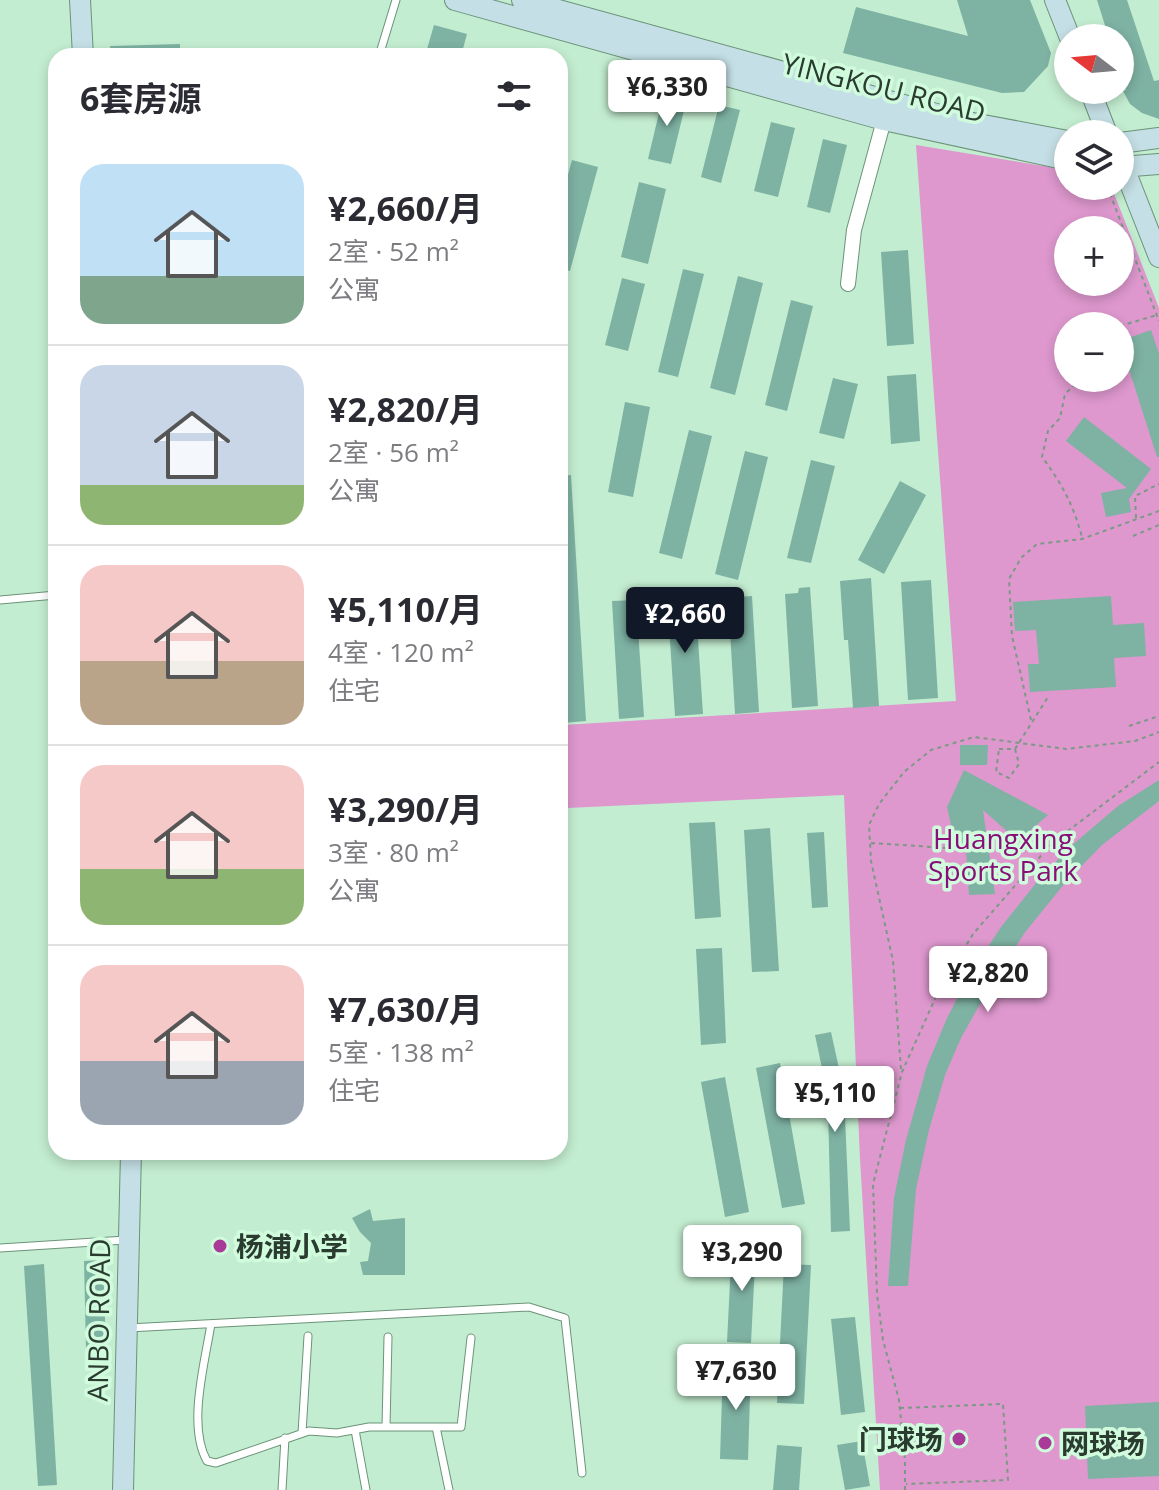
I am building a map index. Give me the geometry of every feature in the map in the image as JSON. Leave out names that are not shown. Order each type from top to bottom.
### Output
[{"type":"main road","points":[[80,0],[83,48]]},
{"type":"main road","name":"YINGKOU ROAD","points":[[455,0],[884,120],[1054,157]]},
{"type":"main road","name":"YINGKOU ROAD","points":[[522,0],[962,121],[1054,138]]},
{"type":"main road","points":[[1055,0],[1064,24]]},
{"type":"main road","points":[[1134,141],[1159,138]]},
{"type":"main road","points":[[1134,165],[1159,164]]},
{"type":"main road","points":[[1134,196],[1159,257]]},
{"type":"main road","name":"ANBO ROAD","points":[[123,1490],[131,1160]]},
{"type":"street","points":[[848,284],[854,230],[884,120]]},
{"type":"lane","points":[[381,48],[396,0]]},
{"type":"lane","points":[[0,600],[48,596]]},
{"type":"lane","points":[[0,1248],[128,1240]]},
{"type":"lane","points":[[126,1328],[529,1307],[565,1318],[582,1473]]},
{"type":"lane","points":[[211,1324],[198,1411],[200,1450],[207,1461],[216,1463],[302,1433],[337,1433],[386,1427],[461,1427],[471,1338]]},
{"type":"lane","points":[[302,1433],[308,1336]]},
{"type":"lane","points":[[386,1427],[388,1337]]},
{"type":"lane","points":[[436,1427],[449,1490]]},
{"type":"lane","points":[[355,1430],[366,1490]]},
{"type":"lane","points":[[282,1490],[285,1438]]},
{"type":"path","points":[[1112,200],[1159,321]]},
{"type":"path","points":[[1134,322],[1157,315]]},
{"type":"path","points":[[1067,392],[1060,418],[1048,431],[1042,457],[1064,487],[1076,514],[1082,539]]},
{"type":"path","points":[[1136,520],[1135,496],[1159,484]]},
{"type":"path","points":[[1031,720],[1012,636],[1009,579],[1021,558],[1037,544],[1082,539],[1159,511]]},
{"type":"path","points":[[1133,536],[1159,525]]},
{"type":"path","points":[[1015,749],[999,749],[996,772],[1009,778],[1019,764],[1015,749],[1048,697]]},
{"type":"path","points":[[1129,726],[1159,716]]},
{"type":"path","points":[[902,1072],[893,961],[871,861],[869,825],[879,804],[904,772],[931,750],[974,737],[1066,749],[1135,741],[1159,732]]},
{"type":"path","points":[[905,1490],[900,1408],[883,1340],[877,1294],[873,1184],[902,1072],[939,990],[973,934],[1052,843],[1159,762]]},
{"type":"path","points":[[870,843],[948,848]]},
{"type":"path","points":[[900,1408],[1003,1404],[1008,1480],[905,1484]]},
{"type":"green space","name":"Huangxing Sports Park","points":[[916,145],[1054,168],[1054,200],[1117,200],[1123,216],[1054,216],[1054,296],[1134,296],[1134,244],[1159,308],[1159,1490],[880,1490],[860,1159],[844,795],[568,808],[568,725],[956,701]]},
{"type":"building","points":[[957,0],[1030,0],[1051,53],[1048,66],[1024,92],[1002,93],[843,53],[856,7],[968,36]]},
{"type":"building","points":[[1097,0],[1127,0],[1154,81],[1159,80],[1159,119],[1142,113],[1130,104],[1134,104],[1134,24],[1105,24]]},
{"type":"building","points":[[434,25],[467,34],[463,48],[427,48]]},
{"type":"building","points":[[180,44],[180,48],[110,48]]},
{"type":"building","points":[[664,92],[687,98],[671,164],[648,159]]},
{"type":"building","points":[[719,105],[740,110],[721,183],[701,177]]},
{"type":"building","points":[[771,122],[795,128],[778,197],[754,191]]},
{"type":"building","points":[[823,139],[847,145],[830,213],[807,207]]},
{"type":"building","points":[[572,160],[598,167],[570,271],[568,271],[568,175]]},
{"type":"building","points":[[639,182],[666,189],[648,264],[621,257]]},
{"type":"building","points":[[908,250],[914,344],[887,346],[881,252]]},
{"type":"building","points":[[683,269],[704,274],[678,377],[658,372]]},
{"type":"building","points":[[738,276],[763,283],[735,395],[710,388]]},
{"type":"building","points":[[622,278],[645,284],[628,351],[605,345]]},
{"type":"building","points":[[791,300],[813,306],[787,411],[765,405]]},
{"type":"building","points":[[1151,330],[1159,354],[1159,457],[1134,385],[1134,336]]},
{"type":"building","points":[[916,374],[920,441],[891,444],[887,376]]},
{"type":"building","points":[[833,378],[858,384],[844,439],[819,433]]},
{"type":"building","points":[[625,402],[650,407],[633,497],[608,492]]},
{"type":"building","points":[[1084,417],[1151,469],[1129,499],[1131,512],[1106,517],[1101,493],[1127,488],[1066,441]]},
{"type":"building","points":[[689,430],[712,436],[682,559],[659,553]]},
{"type":"building","points":[[745,451],[768,457],[738,580],[715,574]]},
{"type":"building","points":[[811,460],[835,466],[811,563],[787,558]]},
{"type":"building","points":[[568,475],[571,475],[586,721],[568,723]]},
{"type":"building","points":[[900,481],[926,495],[884,574],[858,560]]},
{"type":"building","points":[[871,578],[879,706],[853,708],[840,581]]},
{"type":"building","points":[[931,580],[938,698],[908,700],[901,582]]},
{"type":"building","points":[[810,587],[818,706],[792,708],[785,594],[798,593],[799,588]]},
{"type":"building","points":[[695,594],[703,714],[675,716],[667,596]]},
{"type":"building","points":[[752,596],[759,712],[735,714],[728,598]]},
{"type":"building","points":[[1111,596],[1113,625],[1144,623],[1146,656],[1114,658],[1116,687],[1030,692],[1028,664],[1039,664],[1036,630],[1015,631],[1013,602]]},
{"type":"building","points":[[636,600],[644,717],[619,719],[612,601]]},
{"type":"building","points":[[960,745],[988,745],[987,765],[960,765]]},
{"type":"building","points":[[964,770],[1048,815],[1018,841],[983,810],[995,894],[969,895],[966,849],[953,834],[947,807]]},
{"type":"building","points":[[1159,780],[1159,801],[1102,845],[1065,883],[1026,931],[994,979],[961,1038],[945,1075],[916,1189],[908,1286],[888,1286],[894,1198],[906,1140],[927,1066],[969,976],[1001,927],[1040,878],[1070,847],[1118,806]]},
{"type":"building","points":[[715,822],[721,917],[695,919],[689,823]]},
{"type":"building","points":[[770,828],[779,971],[752,972],[744,830]]},
{"type":"building","points":[[824,832],[828,907],[812,908],[807,833]]},
{"type":"building","points":[[722,948],[726,1043],[701,1045],[696,949]]},
{"type":"building","points":[[831,1032],[840,1073],[842,1117],[845,1117],[850,1231],[831,1232],[828,1107],[823,1107],[824,1078],[815,1035]]},
{"type":"building","points":[[780,1063],[805,1204],[782,1208],[756,1068]]},
{"type":"building","points":[[725,1077],[749,1212],[725,1217],[701,1082]]},
{"type":"building","points":[[370,1209],[373,1221],[405,1218],[405,1275],[363,1275],[360,1262],[368,1261],[371,1243],[352,1218]]},
{"type":"building","points":[[732,1243],[756,1244],[751,1343],[727,1342]]},
{"type":"building","points":[[103,1260],[106,1350],[86,1350],[84,1261]]},
{"type":"building","points":[[44,1264],[57,1485],[38,1486],[24,1266]]},
{"type":"building","points":[[784,1264],[811,1265],[804,1404],[777,1403]]},
{"type":"building","points":[[855,1317],[865,1412],[841,1415],[831,1319]]},
{"type":"building","points":[[723,1364],[751,1365],[748,1460],[720,1459]]},
{"type":"building","points":[[1159,1402],[1159,1476],[1088,1479],[1085,1406]]},
{"type":"building","points":[[862,1441],[870,1486],[845,1490],[837,1445]]},
{"type":"building","points":[[777,1445],[802,1447],[799,1490],[773,1490]]},
{"type":"place","name":"杨浦小学","points":[[220,1246]]},
{"type":"place","name":"门球场","points":[[959,1439]]},
{"type":"place","name":"网球场","points":[[1045,1443]]}]
